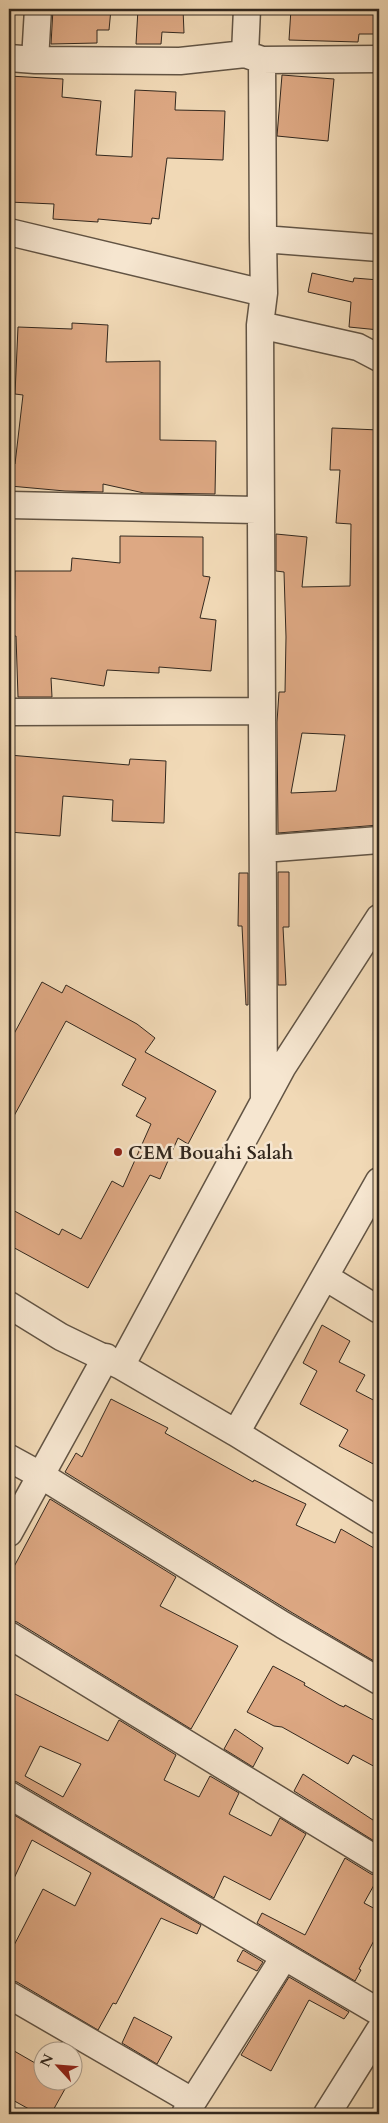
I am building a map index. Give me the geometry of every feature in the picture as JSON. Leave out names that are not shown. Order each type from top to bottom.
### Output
[{"type":"street","points":[[35,60],[38,9]]},
{"type":"street","points":[[247,9],[254,57],[264,293],[260,325],[264,1101]]},
{"type":"street","points":[[9,58],[35,60],[180,61],[254,57],[379,59]]},
{"type":"street","points":[[9,232],[264,293]]},
{"type":"street","points":[[263,239],[379,248]]},
{"type":"street","points":[[260,325],[358,347],[379,358]]},
{"type":"street","points":[[9,505],[261,510]]},
{"type":"street","points":[[9,712],[262,711]]},
{"type":"street","points":[[263,849],[379,840]]},
{"type":"street","points":[[9,1533],[42,1476],[114,1361],[282,1068],[379,918]]},
{"type":"street","points":[[236,1433],[379,1181]]},
{"type":"street","points":[[324,1277],[379,1310]]},
{"type":"street","points":[[9,1305],[61,1337],[114,1361],[379,1521]]},
{"type":"street","points":[[9,1458],[42,1476],[283,1626],[379,1681]]},
{"type":"street","points":[[9,1636],[379,1861]]},
{"type":"street","points":[[9,1795],[379,2012]]},
{"type":"street","points":[[9,1995],[188,2108],[284,1957]]},
{"type":"street","points":[[327,2114],[379,2030]]},
{"type":"building","points":[[53,9],[111,9],[109,30],[97,30],[97,43],[51,44]]},
{"type":"building","points":[[138,9],[183,9],[184,33],[162,32],[161,44],[136,44]]},
{"type":"building","points":[[291,9],[379,9],[379,34],[359,34],[358,42],[289,40]]},
{"type":"building","points":[[282,75],[334,79],[328,141],[277,136]]},
{"type":"building","points":[[9,76],[63,79],[62,97],[101,101],[96,155],[132,157],[135,90],[176,92],[175,110],[225,111],[223,160],[167,158],[159,219],[152,218],[151,224],[98,219],[98,222],[53,219],[54,204],[9,202]]},
{"type":"building","points":[[312,273],[353,282],[354,278],[379,280],[379,330],[349,327],[351,302],[308,292]]},
{"type":"building","points":[[72,323],[108,325],[106,362],[160,361],[160,440],[216,441],[215,494],[144,493],[103,484],[103,492],[10,486],[13,463],[15,464],[23,395],[15,394],[18,327],[72,329]]},
{"type":"building","points":[[332,428],[379,430],[379,825],[278,833],[277,722],[279,692],[285,692],[286,637],[284,572],[276,571],[276,534],[307,537],[302,587],[350,586],[351,524],[336,523],[340,470],[330,470]],"holes":[[[302,733],[345,735],[336,791],[291,793]]]},
{"type":"building","points":[[120,536],[203,537],[203,576],[210,577],[200,618],[216,620],[211,671],[159,667],[159,673],[107,670],[104,686],[51,678],[52,697],[18,697],[16,636],[14,636],[15,571],[71,571],[72,558],[120,563]]},
{"type":"building","points":[[9,755],[129,765],[130,759],[166,761],[164,823],[112,821],[113,800],[63,796],[60,836],[9,832]]},
{"type":"building","points":[[278,872],[289,872],[289,927],[283,927],[286,985],[278,985]]},
{"type":"building","points":[[239,873],[248,873],[248,1005],[246,1005],[242,926],[238,926]]},
{"type":"building","points":[[42,982],[62,993],[66,985],[137,1024],[155,1038],[145,1052],[216,1091],[188,1144],[178,1138],[160,1179],[150,1175],[88,1288],[9,1245],[9,1208],[59,1235],[62,1229],[81,1239],[112,1181],[123,1187],[151,1124],[136,1116],[146,1098],[122,1085],[136,1059],[66,1021],[9,1125],[9,1043]]},
{"type":"building","points":[[322,1325],[350,1341],[339,1362],[365,1375],[356,1391],[379,1403],[379,1467],[339,1446],[348,1430],[300,1404],[317,1371],[303,1363]]},
{"type":"building","points":[[111,1399],[168,1428],[165,1433],[253,1482],[254,1480],[306,1504],[296,1525],[335,1543],[341,1529],[379,1551],[379,1664],[291,1612],[65,1472],[76,1453],[82,1457]]},
{"type":"building","points":[[50,1499],[176,1577],[160,1606],[238,1646],[191,1729],[17,1622],[9,1620],[9,1576]]},
{"type":"building","points":[[273,1666],[305,1683],[304,1685],[339,1705],[344,1707],[345,1705],[379,1723],[379,1769],[353,1755],[348,1764],[282,1727],[274,1726],[247,1712]]},
{"type":"building","points":[[9,1691],[108,1741],[119,1720],[176,1755],[164,1780],[199,1797],[210,1776],[239,1793],[229,1814],[271,1836],[280,1818],[306,1834],[270,1900],[224,1876],[214,1898],[17,1782],[9,1780]],"holes":[[[40,1746],[81,1764],[63,1797],[25,1776]]]},
{"type":"building","points":[[235,1729],[263,1748],[253,1767],[224,1749]]},
{"type":"building","points":[[303,1774],[379,1824],[379,1844],[294,1791]]},
{"type":"building","points":[[9,1812],[201,1925],[197,1934],[161,1918],[116,2004],[113,2003],[98,2030],[17,1982],[9,1980],[9,1955],[43,1889],[75,1906],[91,1873],[32,1840],[9,1889]]},
{"type":"building","points":[[345,1858],[371,1874],[379,1876],[364,1903],[379,1911],[379,1931],[359,1969],[361,1970],[355,1981],[257,1923],[262,1913],[305,1935]]},
{"type":"building","points":[[243,1950],[263,1962],[257,1971],[237,1961]]},
{"type":"building","points":[[289,1977],[349,2012],[344,2019],[309,2000],[271,2071],[241,2055]]},
{"type":"building","points":[[134,2017],[172,2037],[157,2064],[122,2043]]},
{"type":"building","points":[[9,2048],[32,2061],[32,2090],[64,2090],[51,2114],[38,2114],[9,2098]]},
{"type":"place","name":"CEM Bouahi Salah","points":[[118,1152]]}]
